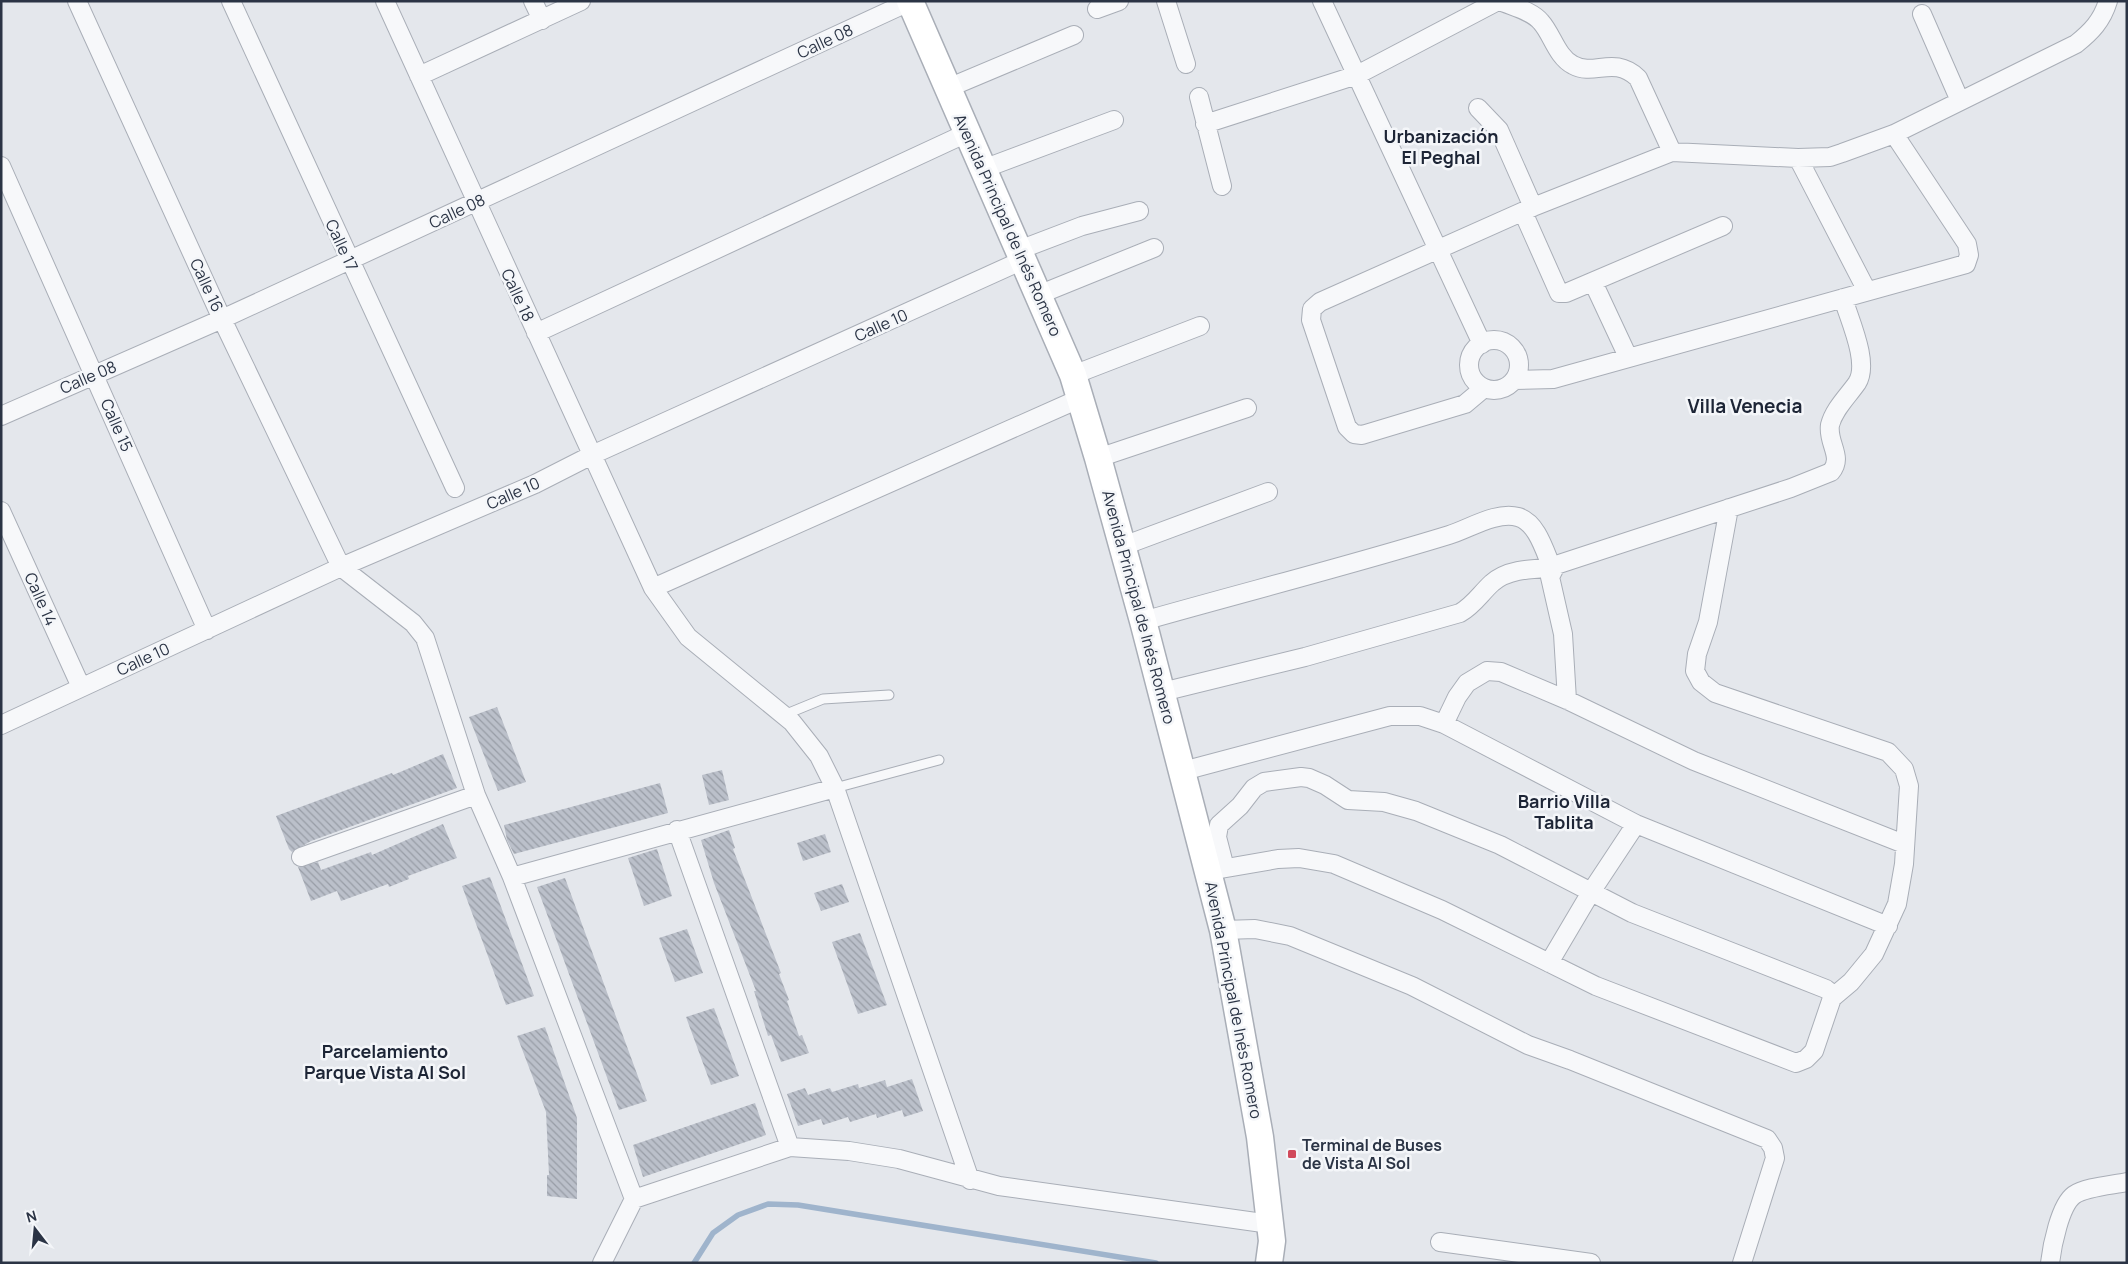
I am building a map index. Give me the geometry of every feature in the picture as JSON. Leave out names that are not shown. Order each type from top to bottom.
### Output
[{"type":"street","name":"Calle 16","points":[[77,1],[222,319],[341,567]]},
{"type":"street","name":"Calle 17","points":[[231,1],[455,488]]},
{"type":"street","name":"Calle 18","points":[[385,1],[653,588],[688,636],[792,722],[819,756],[835,788],[970,1180]]},
{"type":"street","points":[[533,1],[542,20]]},
{"type":"street","points":[[419,76],[581,1]]},
{"type":"street","name":"Calle 08","points":[[1,416],[222,319],[911,1]]},
{"type":"street","name":"Avenida Principal de Inés Romero","points":[[911,1],[1077,387],[1123,546],[1183,772],[1217,869],[1223,930],[1260,1136],[1270,1242]]},
{"type":"street","points":[[1097,9],[1119,1]]},
{"type":"street","points":[[1166,1],[1186,64]]},
{"type":"street","points":[[1322,1],[1482,344]]},
{"type":"street","points":[[1205,124],[1357,75],[1499,1],[1535,16],[1542,23],[1564,58],[1578,68],[1620,66],[1630,70],[1638,78],[1672,152]]},
{"type":"street","points":[[1484,388],[1465,404],[1362,435],[1354,434],[1347,427],[1311,320],[1312,309],[1320,302],[1528,210],[1672,152],[1798,158],[1836,155],[1894,134],[2076,44],[2092,31],[2103,16],[2108,1]]},
{"type":"street","points":[[1922,14],[1960,101]]},
{"type":"street","points":[[948,88],[1074,35]]},
{"type":"street","points":[[1199,97],[1222,186]]},
{"type":"street","points":[[1478,108],[1499,130],[1559,293],[1566,293],[1724,226]]},
{"type":"street","points":[[983,169],[1114,120]]},
{"type":"street","points":[[536,333],[967,134]]},
{"type":"street","points":[[1514,380],[1553,379],[1966,264],[1969,255],[1968,244],[1894,134]]},
{"type":"street","points":[[1798,158],[1867,291]]},
{"type":"street","name":"Calle 15","points":[[1,166],[207,630]]},
{"type":"street","name":"Calle 10","points":[[1,725],[341,567],[535,484],[592,455],[1082,226],[1139,211]]},
{"type":"street","points":[[1038,295],[1154,248]]},
{"type":"street","points":[[1593,282],[1628,358]]},
{"type":"street","points":[[1162,692],[1305,657],[1460,613],[1472,606],[1492,583],[1508,574],[1528,569],[1552,568],[1560,563],[1792,488],[1831,472],[1835,468],[1837,456],[1830,436],[1831,423],[1836,410],[1858,382],[1862,368],[1862,360],[1843,298]]},
{"type":"street","points":[[653,588],[1077,387],[1200,326]]},
{"type":"street","points":[[1495,340],[1508,344],[1513,348],[1519,361],[1514,380],[1500,389],[1484,388],[1474,379],[1469,366],[1472,353],[1482,344],[1495,340]]},
{"type":"street","points":[[1098,458],[1246,408]]},
{"type":"street","points":[[1123,546],[1268,492]]},
{"type":"street","points":[[1729,508],[1708,622],[1697,654],[1695,671],[1698,678],[1715,693],[1888,752],[1904,770],[1909,786],[1902,884],[1888,926],[1874,954],[1862,970],[1832,998],[1814,1051],[1806,1059],[1796,1063],[1596,986],[1442,910],[1334,864],[1299,858],[1278,859],[1217,869],[1219,825],[1240,806],[1254,788],[1264,782],[1301,777],[1317,781],[1348,800],[1384,802],[1416,811],[1500,845],[1632,913],[1826,989],[1831,993],[1832,998]]},
{"type":"street","name":"Calle 14","points":[[1,510],[81,687]]},
{"type":"street","points":[[1143,621],[1451,534],[1506,516],[1518,517],[1529,523],[1538,536],[1552,568],[1550,577],[1564,634],[1567,700]]},
{"type":"street","points":[[341,567],[413,623],[425,638],[476,795],[512,877],[634,1199]]},
{"type":"street","points":[[1444,724],[1462,690],[1474,678],[1487,672],[1501,672],[1567,700],[1694,761],[1904,844]]},
{"type":"street","points":[[1183,772],[1390,716],[1420,716],[1444,724],[1636,824],[1888,926]]},
{"type":"street","points":[[512,877],[835,788]]},
{"type":"street","points":[[301,857],[476,795]]},
{"type":"street","points":[[1549,963],[1591,892],[1636,824]]},
{"type":"street","points":[[677,830],[790,1147]]},
{"type":"street","points":[[1223,930],[1255,929],[1290,936],[1412,986],[1528,1045],[1767,1139],[1775,1158],[1742,1263]]},
{"type":"street","points":[[602,1263],[634,1199],[790,1147],[848,1151],[899,1159],[970,1180],[1270,1242]]},
{"type":"street","points":[[2050,1263],[2052,1246],[2069,1200],[2075,1193],[2127,1182]]},
{"type":"street","points":[[1440,1242],[1591,1263]]},
{"type":"lane","points":[[783,716],[822,699],[889,695]]},
{"type":"lane","points":[[835,788],[939,760]]},
{"type":"building","points":[[497,707],[526,782],[498,791],[469,717]]},
{"type":"building","points":[[443,754],[457,788],[311,841],[292,852],[289,849],[276,816],[392,773],[393,775]]},
{"type":"building","points":[[722,770],[729,800],[709,805],[702,775]]},
{"type":"building","points":[[660,783],[668,813],[514,854],[507,840],[504,825]]},
{"type":"building","points":[[443,824],[457,858],[408,876],[409,879],[389,887],[388,884],[341,901],[337,891],[311,901],[298,867],[318,862],[321,870],[371,852],[372,855]]},
{"type":"building","points":[[729,830],[735,848],[733,849],[781,973],[779,974],[789,1000],[787,1001],[799,1036],[802,1035],[809,1053],[781,1062],[771,1035],[768,1036],[754,991],[756,991],[714,883],[701,840]]},
{"type":"building","points":[[825,834],[831,852],[803,861],[797,843]]},
{"type":"building","points":[[657,849],[672,896],[644,906],[628,858]]},
{"type":"building","points":[[490,877],[534,996],[506,1005],[462,886]]},
{"type":"building","points":[[565,878],[647,1101],[619,1110],[537,887]]},
{"type":"building","points":[[842,884],[849,902],[821,911],[814,893]]},
{"type":"building","points":[[687,929],[703,973],[675,982],[659,938]]},
{"type":"building","points":[[860,933],[887,1005],[858,1014],[832,942]]},
{"type":"building","points":[[714,1008],[739,1076],[711,1085],[686,1017]]},
{"type":"building","points":[[545,1027],[577,1118],[577,1199],[547,1196],[547,1175],[549,1175],[546,1112],[517,1036]]},
{"type":"building","points":[[912,1079],[923,1111],[904,1117],[902,1110],[877,1118],[876,1114],[850,1122],[848,1117],[823,1125],[821,1119],[798,1126],[787,1094],[805,1088],[808,1095],[830,1088],[832,1092],[858,1084],[859,1088],[885,1080],[887,1087]]},
{"type":"building","points":[[755,1103],[766,1135],[643,1177],[633,1145]]},
{"type":"waterway","points":[[694,1263],[713,1233],[738,1215],[768,1204],[798,1205],[1156,1263]]},
{"type":"place","name":"Terminal de Buses de Vista Al Sol","points":[[1292,1154]]},
{"type":"district","name":"Urbanización El Peghal","points":[[1441,147]]},
{"type":"district","name":"Villa Venecia","points":[[1745,406]]},
{"type":"district","name":"Barrio Villa Tablita","points":[[1564,812]]},
{"type":"district","name":"Parcelamiento Parque Vista Al Sol","points":[[385,1062]]}]
